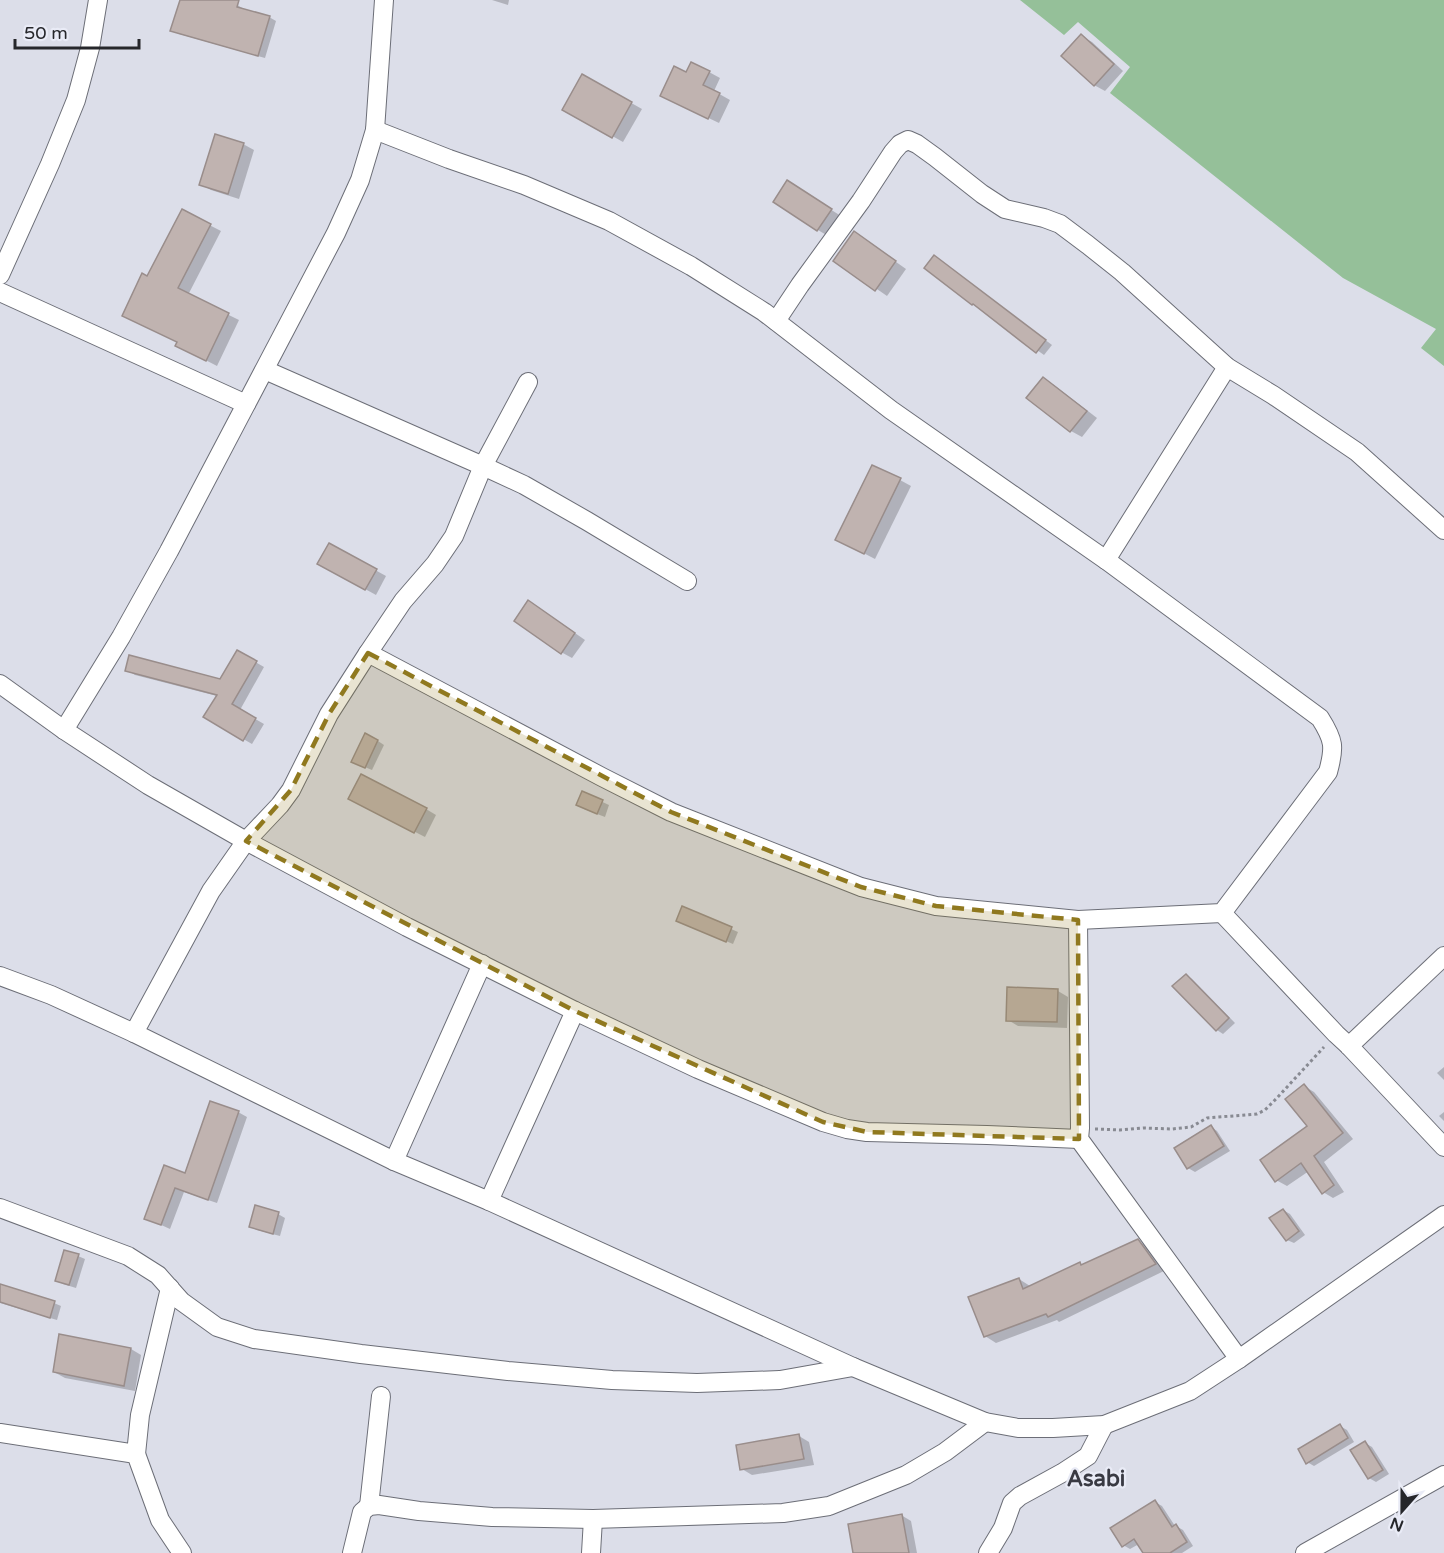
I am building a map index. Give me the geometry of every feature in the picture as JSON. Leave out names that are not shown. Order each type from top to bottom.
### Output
[{"type":"street","points":[[0,275],[76,100],[90,48],[98,0]]},
{"type":"street","points":[[64,730],[122,637],[169,551],[336,233],[360,180],[375,130],[384,0]]},
{"type":"street","points":[[375,130],[449,159],[524,184],[609,221],[691,266],[764,312],[891,410],[1106,560],[1320,718],[1329,732],[1333,747],[1328,772],[1222,913]]},
{"type":"street","points":[[776,321],[893,152],[900,144],[908,140],[936,157],[982,194],[1005,209],[1060,224],[1122,272],[1227,367],[1357,452],[1444,530]]},
{"type":"street","points":[[0,292],[246,404]]},
{"type":"street","points":[[1106,560],[1227,367]]},
{"type":"street","points":[[265,370],[524,485],[687,581]]},
{"type":"street","points":[[134,1033],[211,891],[246,841],[291,790],[329,714],[368,652],[403,601],[435,564],[454,536],[483,466],[528,382]]},
{"type":"street","points":[[368,652],[671,812],[861,887],[936,906],[1078,920],[1222,913],[1444,1147]]},
{"type":"street","points":[[0,684],[64,730],[148,785],[246,841],[407,927],[575,1011],[698,1069],[823,1122],[847,1130],[867,1132],[987,1135],[1079,1134]]},
{"type":"street","points":[[1078,920],[1079,1134],[1239,1359]]},
{"type":"street","points":[[1342,1040],[1444,956]]},
{"type":"street","points":[[394,1161],[482,964]]},
{"type":"street","points":[[0,976],[51,995],[134,1033],[394,1161],[489,1201],[853,1367],[985,1422],[1017,1428],[1104,1425],[1190,1391],[1444,1215]]},
{"type":"street","points":[[489,1201],[575,1011]]},
{"type":"street","points":[[0,1208],[128,1256],[158,1275],[181,1301],[217,1327],[254,1339],[508,1371],[600,1379],[697,1383],[780,1380],[853,1367]]},
{"type":"street","points":[[170,1288],[140,1415],[136,1455],[160,1520],[182,1553]]},
{"type":"street","points":[[369,1506],[381,1396]]},
{"type":"street","points":[[352,1553],[362,1512],[369,1506],[379,1505],[492,1517],[593,1519],[783,1513],[829,1506],[906,1475],[945,1452],[985,1422]]},
{"type":"street","points":[[988,1553],[1003,1528],[1012,1503],[1088,1456],[1104,1425]]},
{"type":"street","points":[[0,1433],[136,1455]]},
{"type":"street","points":[[1305,1553],[1444,1475]]},
{"type":"street","points":[[591,1553],[593,1519]]},
{"type":"path","points":[[1079,1134],[1143,1128],[1191,1127],[1207,1118],[1257,1114],[1265,1110],[1342,1040]]},
{"type":"highlighted area","points":[[368,653],[671,812],[861,887],[936,906],[1078,920],[1079,1139],[867,1132],[823,1122],[575,1011],[246,841],[291,790],[329,714]]},
{"type":"green space","points":[[1020,0],[1444,0],[1444,366],[1421,348],[1436,329],[1343,278],[1110,93],[1130,67],[1078,22],[1064,35]]},
{"type":"building","points":[[180,0],[239,0],[237,7],[270,16],[258,56],[170,31]]},
{"type":"building","points":[[1081,34],[1114,64],[1094,86],[1061,56]]},
{"type":"building","points":[[691,62],[710,71],[703,85],[720,93],[708,119],[660,96],[674,66],[686,72]]},
{"type":"building","points":[[582,74],[632,102],[612,138],[562,110]]},
{"type":"building","points":[[215,134],[244,143],[228,194],[199,185]]},
{"type":"building","points":[[787,180],[832,209],[817,231],[773,202]]},
{"type":"building","points":[[182,209],[211,224],[178,288],[229,313],[206,361],[175,346],[177,342],[122,316],[142,273],[147,276]]},
{"type":"building","points":[[854,231],[896,261],[875,291],[833,261]]},
{"type":"building","points":[[934,255],[1046,340],[1036,353],[924,268]]},
{"type":"building","points":[[1043,377],[1087,411],[1070,432],[1026,398]]},
{"type":"building","points":[[872,465],[901,478],[864,554],[835,540]]},
{"type":"building","points":[[329,543],[377,569],[365,590],[317,564]]},
{"type":"building","points":[[528,600],[575,633],[561,654],[514,621]]},
{"type":"building","points":[[237,650],[257,661],[232,704],[256,718],[243,741],[203,717],[217,695],[125,671],[129,655],[220,679]]},
{"type":"building","points":[[365,733],[378,740],[365,768],[351,762]]},
{"type":"building","points":[[361,774],[427,808],[414,833],[348,799]]},
{"type":"building","points":[[582,791],[603,800],[597,814],[576,805]]},
{"type":"building","points":[[682,906],[732,927],[726,942],[676,921]]},
{"type":"building","points":[[1186,974],[1229,1018],[1216,1031],[1172,986]]},
{"type":"building","points":[[1007,987],[1058,989],[1057,1022],[1006,1021]]},
{"type":"building","points":[[1304,1084],[1343,1133],[1314,1156],[1334,1185],[1322,1194],[1301,1163],[1275,1182],[1260,1160],[1307,1126],[1285,1099]]},
{"type":"building","points":[[210,1101],[239,1111],[208,1200],[175,1188],[161,1225],[144,1219],[164,1165],[185,1173]]},
{"type":"building","points":[[1211,1125],[1224,1146],[1187,1169],[1174,1148]]},
{"type":"building","points":[[255,1205],[279,1212],[273,1234],[249,1227]]},
{"type":"building","points":[[1283,1209],[1299,1231],[1286,1241],[1269,1218]]},
{"type":"building","points":[[1138,1239],[1156,1264],[1048,1317],[1046,1314],[984,1337],[968,1297],[1019,1278],[1023,1289],[1080,1262],[1081,1265]]},
{"type":"building","points":[[64,1250],[79,1254],[69,1285],[55,1281]]},
{"type":"building","points":[[0,1284],[55,1301],[50,1318],[0,1302]]},
{"type":"building","points":[[59,1334],[131,1348],[124,1386],[53,1372]]},
{"type":"building","points":[[1340,1424],[1348,1438],[1306,1464],[1298,1449]]},
{"type":"building","points":[[799,1434],[804,1459],[740,1470],[736,1445]]},
{"type":"building","points":[[1365,1441],[1383,1470],[1368,1479],[1350,1450]]},
{"type":"building","points":[[1155,1500],[1172,1527],[1176,1524],[1187,1542],[1170,1553],[1143,1553],[1134,1539],[1122,1547],[1110,1528]]},
{"type":"building","points":[[902,1514],[909,1553],[853,1553],[848,1524]]},
{"type":"district","name":"Asabi","points":[[1096,1478]]}]
